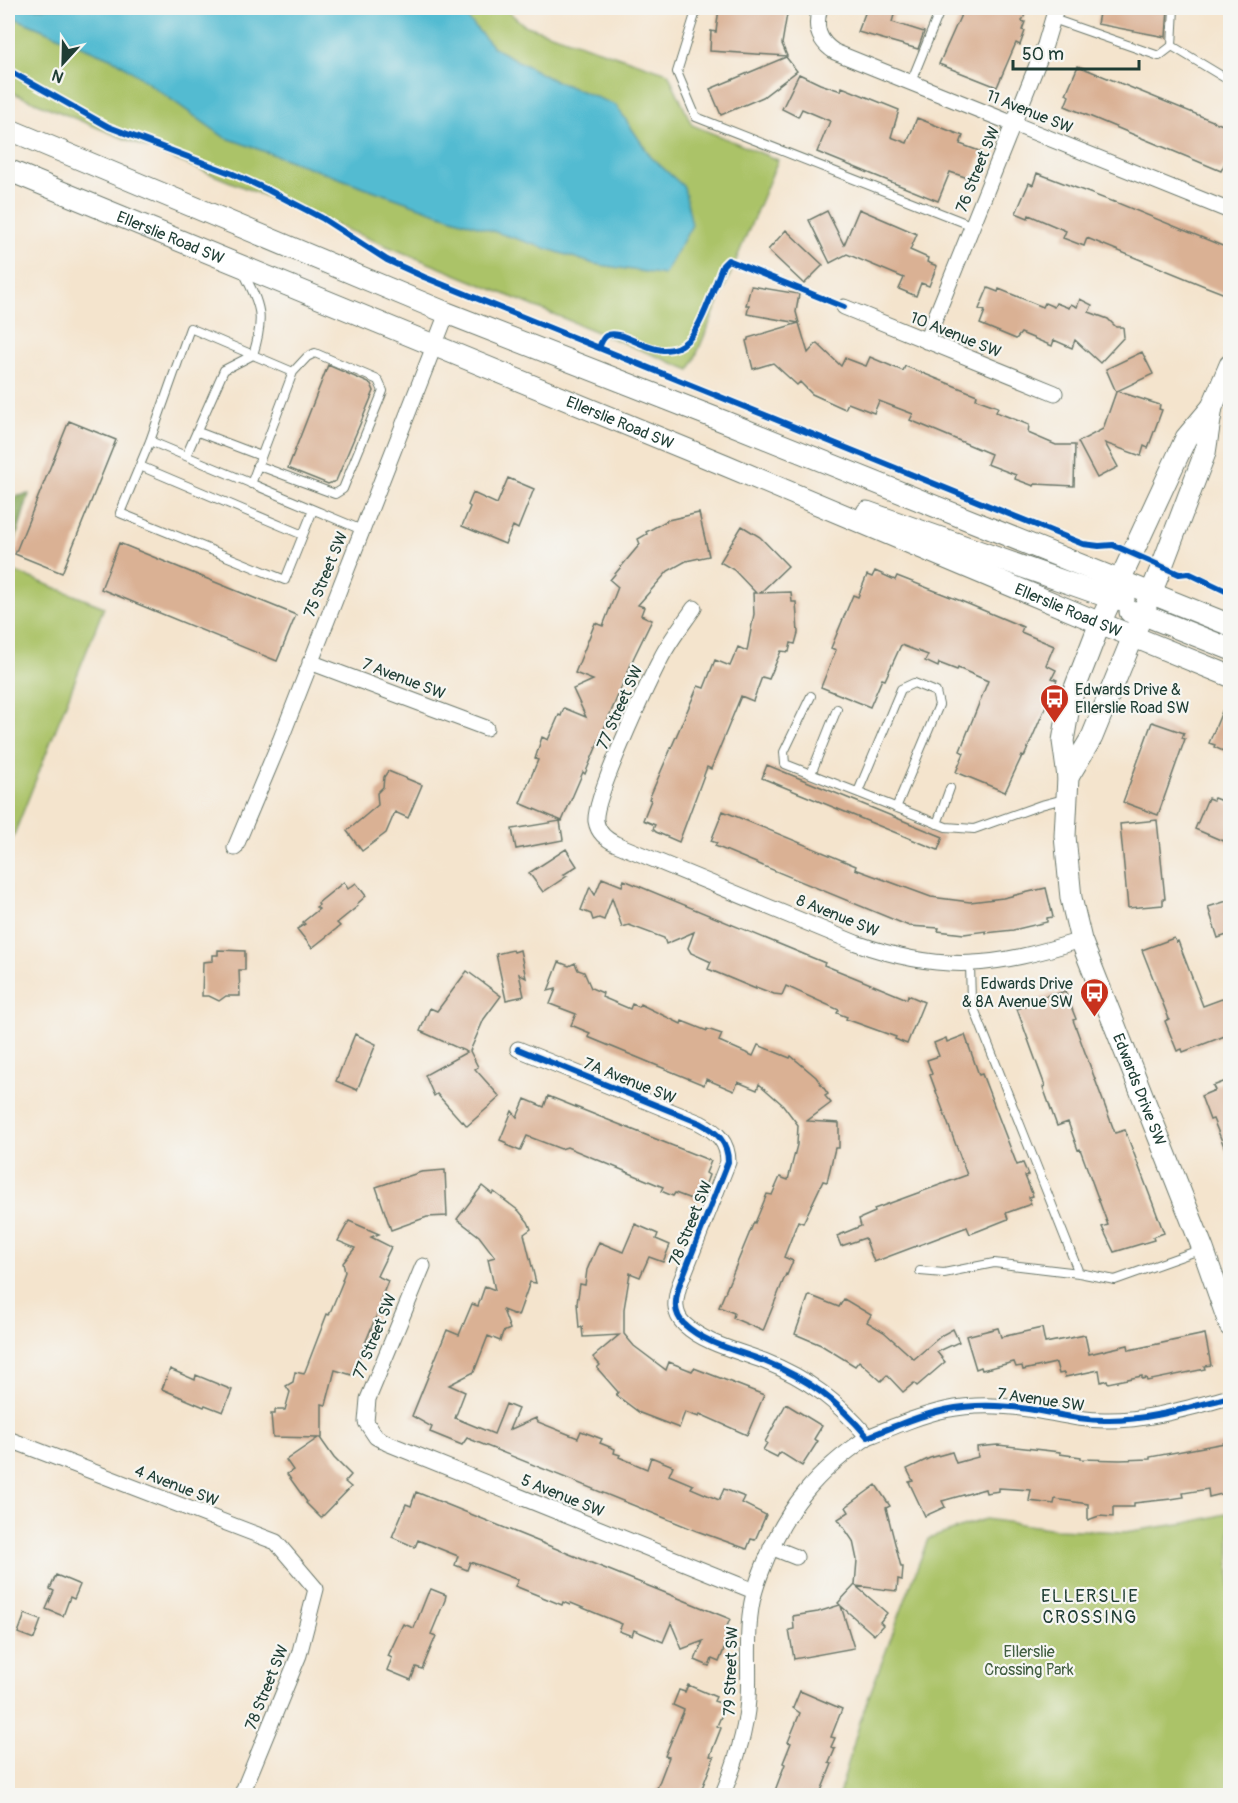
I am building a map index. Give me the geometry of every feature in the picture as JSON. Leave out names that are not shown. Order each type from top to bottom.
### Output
[{"type":"main road","points":[[8,129],[447,313],[723,421],[1115,589]]},
{"type":"main road","name":"Ellerslie Road SW","points":[[8,170],[1230,676]]},
{"type":"main road","points":[[1212,407],[1230,365]]},
{"type":"main road","name":"Edwards Drive SW","points":[[1212,407],[1186,438],[1100,623],[1070,701],[1064,741],[1068,777],[1065,836],[1071,898],[1081,940],[1203,1249],[1230,1326]]},
{"type":"main road","name":"Edwards Drive SW","points":[[1068,777],[1092,737],[1205,453],[1212,407]]},
{"type":"main road","points":[[796,495],[844,505],[1115,589],[1150,593],[1230,625]]},
{"type":"main road","points":[[1100,623],[1128,612],[1142,614],[1230,649]]},
{"type":"street","name":"11 Avenue SW","points":[[820,8],[817,24],[820,38],[827,47],[836,52],[1230,211]]},
{"type":"street","name":"76 Street SW","points":[[926,341],[1045,45],[1054,13]]},
{"type":"street","name":"10 Avenue SW","points":[[844,307],[1055,393]]},
{"type":"street","name":"75 Street SW","points":[[235,848],[280,741],[447,313]]},
{"type":"street","name":"77 Street SW","points":[[598,828],[597,804],[632,719],[662,656],[694,608]]},
{"type":"street","name":"7 Avenue SW","points":[[310,662],[486,728]]},
{"type":"street","name":"8 Avenue SW","points":[[598,828],[604,838],[616,844],[856,943],[915,960],[970,965],[1015,958],[1081,940]]},
{"type":"street","name":"7A Avenue SW","points":[[518,1049],[700,1123],[715,1132],[725,1144]]},
{"type":"street","name":"78 Street SW","points":[[725,1144],[728,1153],[725,1172],[679,1286],[675,1305],[676,1313],[684,1324],[704,1337],[776,1366],[818,1388],[835,1401],[868,1437]]},
{"type":"street","name":"77 Street SW","points":[[366,1422],[368,1399],[423,1266]]},
{"type":"street","name":"7 Avenue SW","points":[[868,1437],[932,1412],[958,1406],[998,1406],[1108,1420],[1146,1417],[1230,1397]]},
{"type":"street","name":"5 Avenue SW","points":[[366,1422],[376,1437],[387,1443],[754,1592]]},
{"type":"street","name":"79 Street SW","points":[[722,1796],[741,1744],[746,1721],[749,1627],[754,1592],[771,1547],[789,1513],[808,1488],[836,1460],[868,1437]]},
{"type":"street","name":"4 Avenue SW","points":[[8,1439],[276,1542],[316,1589]]},
{"type":"street","points":[[771,1547],[796,1557]]},
{"type":"street","name":"78 Street SW","points":[[241,1796],[299,1655],[316,1589]]},
{"type":"lane","points":[[697,8],[677,72],[696,117],[973,226]]},
{"type":"lane","points":[[911,82],[941,8]]},
{"type":"lane","points":[[1054,13],[1159,56],[1172,46],[1174,8]]},
{"type":"lane","points":[[1172,46],[1230,81]]},
{"type":"lane","points":[[186,456],[224,370],[253,355],[260,331],[258,301],[240,266]]},
{"type":"lane","points":[[293,372],[190,328],[150,441],[120,513],[285,580],[313,510]]},
{"type":"lane","points":[[251,484],[257,465],[293,372],[307,357],[315,353],[378,380],[383,391],[343,489],[335,494],[257,465]]},
{"type":"lane","points":[[198,432],[261,456]]},
{"type":"lane","points":[[150,441],[362,530]]},
{"type":"lane","points":[[140,466],[303,535]]},
{"type":"lane","points":[[858,792],[900,689],[914,682],[936,692],[939,705],[896,807]]},
{"type":"lane","points":[[811,696],[784,752],[785,764],[946,827],[974,829],[1041,805],[1066,799]]},
{"type":"lane","points":[[811,774],[837,709]]},
{"type":"lane","points":[[937,824],[950,788]]},
{"type":"lane","points":[[970,965],[971,1001],[1079,1273]]},
{"type":"lane","points":[[920,1271],[944,1274],[994,1263],[1079,1273],[1115,1280],[1203,1249]]},
{"type":"green space","points":[[8,8],[504,8],[524,25],[668,73],[692,125],[778,160],[690,370],[8,91]]},
{"type":"green space","points":[[29,494],[8,564],[8,498]]},
{"type":"green space","points":[[8,569],[104,607],[8,850]]},
{"type":"green space","name":"Ellerslie Crossing Park","points":[[1230,1513],[1230,1795],[839,1795],[862,1715],[928,1539],[985,1519],[1056,1529],[1125,1532],[1186,1523]]},
{"type":"water","points":[[8,8],[458,8],[494,48],[551,79],[616,105],[651,157],[684,187],[692,225],[664,275],[594,264],[431,211],[224,137],[117,61],[10,16]]},
{"type":"building","points":[[719,8],[788,8],[782,44],[787,56],[710,51],[711,31],[716,32]]},
{"type":"building","points":[[867,8],[896,8],[892,22],[924,32],[918,49],[858,32]]},
{"type":"building","points":[[964,8],[1028,8],[1022,21],[1025,22],[1022,30],[1025,31],[1020,45],[1016,43],[997,87],[939,64]]},
{"type":"building","points":[[1100,8],[1168,8],[1166,37],[1097,24]]},
{"type":"building","points":[[786,57],[797,71],[763,97],[721,115],[710,89]]},
{"type":"building","points":[[1078,66],[1230,128],[1230,160],[1227,159],[1221,171],[1065,106],[1069,96],[1066,94]]},
{"type":"building","points":[[799,74],[841,91],[842,87],[899,110],[891,137],[907,143],[917,118],[963,136],[960,144],[982,152],[971,179],[950,172],[938,201],[817,152],[830,121],[802,109],[798,117],[782,109]]},
{"type":"building","points":[[1037,173],[1230,249],[1230,292],[1227,290],[1225,294],[1087,238],[1084,246],[1063,238],[1066,231],[1029,215],[1028,218],[1016,213],[1029,183],[1033,185]]},
{"type":"building","points":[[859,209],[917,234],[910,250],[928,258],[927,262],[937,266],[929,286],[921,283],[916,296],[899,289],[904,278],[847,254],[830,263],[809,220],[827,211],[844,245]]},
{"type":"building","points":[[786,230],[823,265],[804,284],[768,250]]},
{"type":"building","points":[[751,286],[799,294],[796,312],[799,323],[747,314],[749,305],[746,305]]},
{"type":"building","points":[[988,288],[998,292],[999,289],[1043,307],[1045,303],[1054,307],[1056,303],[1069,308],[1071,304],[1077,307],[1080,299],[1092,305],[1089,312],[1108,319],[1116,327],[1123,327],[1124,337],[1100,363],[1075,340],[1072,348],[1054,340],[1052,346],[1021,333],[1016,339],[980,324],[985,311],[979,309]]},
{"type":"building","points":[[799,323],[808,353],[817,343],[841,366],[845,358],[866,366],[870,357],[903,371],[905,366],[977,395],[976,399],[998,407],[996,412],[1029,425],[1028,433],[1056,445],[1075,445],[1074,486],[1035,484],[1034,486],[1015,479],[1016,475],[987,464],[991,454],[910,420],[913,414],[879,401],[874,413],[848,403],[845,409],[812,394],[800,382],[797,385],[773,363],[753,369],[746,341],[748,338]]},
{"type":"building","points":[[1142,352],[1153,374],[1117,391],[1160,405],[1159,409],[1162,410],[1148,448],[1144,446],[1141,456],[1105,443],[1118,467],[1097,478],[1078,442],[1103,429],[1116,392],[1106,369]]},
{"type":"building","points":[[328,365],[371,384],[374,391],[336,481],[328,484],[288,468]]},
{"type":"building","points":[[69,421],[116,440],[62,573],[15,554]]},
{"type":"building","points":[[508,478],[534,489],[518,529],[513,526],[505,544],[462,526],[473,493],[497,504]]},
{"type":"building","points":[[699,513],[709,556],[686,561],[668,571],[638,605],[644,607],[641,615],[652,620],[562,821],[520,803],[538,760],[535,759],[542,737],[548,740],[564,708],[586,717],[573,689],[593,680],[575,673],[595,623],[603,626],[618,587],[610,580],[640,544],[638,539],[647,534],[646,532],[668,520]]},
{"type":"building","points":[[742,526],[760,537],[788,566],[760,593],[791,592],[792,602],[796,602],[798,633],[795,644],[791,643],[789,652],[781,651],[769,679],[762,677],[753,701],[741,696],[711,769],[707,767],[679,842],[656,832],[653,829],[655,825],[643,820],[651,800],[649,799],[698,686],[704,688],[715,660],[730,666],[738,647],[747,651],[754,614],[753,593],[756,593],[734,570],[720,562]]},
{"type":"building","points":[[119,543],[296,615],[277,661],[101,589]]},
{"type":"building","points":[[875,571],[895,580],[897,576],[961,601],[1023,627],[1021,632],[1054,646],[1046,665],[1056,670],[1052,678],[1057,680],[1024,757],[1022,756],[1005,792],[956,772],[964,753],[960,751],[988,681],[958,668],[957,670],[939,663],[938,667],[925,661],[928,655],[901,645],[870,707],[821,687],[836,650],[831,648],[853,595],[858,597],[867,575],[872,577]]},
{"type":"building","points":[[1230,692],[1230,754],[1209,743]]},
{"type":"building","points":[[1152,722],[1184,733],[1182,738],[1185,739],[1158,815],[1123,802]]},
{"type":"building","points":[[767,765],[943,837],[938,850],[762,778]]},
{"type":"building","points":[[388,771],[422,785],[408,818],[395,812],[386,833],[362,851],[347,831],[378,805],[377,793],[383,787],[384,777]]},
{"type":"building","points":[[1208,798],[1230,804],[1230,844],[1195,829]]},
{"type":"building","points":[[723,811],[856,866],[855,869],[931,897],[970,902],[1003,898],[1046,888],[1053,917],[1047,918],[1047,922],[1013,930],[986,933],[986,931],[964,934],[938,931],[939,928],[909,926],[715,846],[717,843],[711,841]]},
{"type":"building","points":[[1157,820],[1165,899],[1163,899],[1163,905],[1128,908],[1120,824]]},
{"type":"building","points":[[560,821],[563,840],[516,849],[512,829]]},
{"type":"building","points":[[566,849],[577,866],[563,875],[567,876],[543,892],[529,873]]},
{"type":"building","points":[[602,878],[622,886],[624,880],[907,999],[908,995],[924,1002],[907,1044],[895,1039],[896,1037],[846,1019],[847,1017],[837,1013],[839,1010],[786,986],[782,995],[774,994],[708,969],[711,962],[691,953],[688,948],[694,932],[666,944],[664,938],[629,925],[622,927],[612,898],[604,920],[599,918],[593,920],[591,914],[581,910],[590,887],[595,895]]},
{"type":"building","points":[[344,882],[348,889],[356,883],[366,896],[357,904],[358,906],[337,923],[340,926],[312,948],[297,929],[319,909],[316,907],[318,903]]},
{"type":"building","points":[[1230,900],[1230,934],[1218,938],[1208,907]]},
{"type":"building","points":[[1174,938],[1176,942],[1178,941],[1203,1006],[1230,996],[1230,1034],[1183,1052],[1182,1049],[1177,1051],[1165,1021],[1169,1019],[1142,950]]},
{"type":"building","points":[[218,950],[245,951],[245,970],[239,970],[240,996],[226,996],[219,1001],[209,996],[202,996],[203,962],[213,961],[213,955],[218,955]]},
{"type":"building","points":[[513,950],[514,952],[520,950],[526,978],[519,974],[524,996],[506,1000],[496,954]]},
{"type":"building","points":[[559,962],[569,966],[575,963],[578,970],[584,972],[591,988],[603,993],[602,997],[630,1009],[632,1004],[639,1007],[640,1004],[681,1024],[682,1021],[722,1034],[719,1041],[753,1056],[758,1045],[790,1058],[791,1056],[816,1077],[828,1094],[825,1096],[831,1103],[807,1121],[839,1123],[839,1148],[835,1148],[827,1182],[823,1181],[803,1223],[798,1221],[784,1257],[793,1261],[763,1331],[733,1318],[734,1313],[719,1307],[767,1194],[772,1195],[780,1177],[788,1180],[797,1145],[798,1125],[783,1105],[759,1084],[757,1090],[738,1082],[734,1091],[706,1079],[704,1085],[588,1037],[590,1033],[571,1025],[576,1014],[550,1004],[556,989],[548,991]]},
{"type":"building","points":[[467,971],[501,996],[484,1019],[470,1051],[478,1067],[475,1069],[500,1097],[467,1126],[437,1094],[434,1096],[425,1075],[467,1052],[420,1031],[430,1008],[437,1011]]},
{"type":"building","points":[[1065,991],[1076,1019],[1073,1020],[1115,1133],[1125,1130],[1164,1233],[1153,1237],[1154,1240],[1114,1252],[1102,1227],[1108,1225],[1080,1149],[1078,1150],[1068,1122],[1057,1126],[1017,1009],[1053,993],[1054,995]]},
{"type":"building","points":[[355,1034],[376,1044],[357,1090],[336,1081]]},
{"type":"building","points":[[965,1035],[979,1075],[982,1074],[1017,1165],[1023,1163],[1028,1175],[1025,1176],[1033,1196],[1029,1197],[1031,1204],[1006,1213],[1008,1219],[970,1234],[967,1227],[874,1262],[865,1238],[841,1246],[837,1236],[861,1226],[859,1219],[875,1212],[874,1209],[967,1175],[930,1075],[932,1074],[927,1060],[939,1056],[934,1043],[946,1038],[947,1042]]},
{"type":"building","points":[[1226,1081],[1230,1092],[1230,1161],[1201,1096],[1215,1090],[1213,1086]]},
{"type":"building","points":[[548,1096],[711,1161],[706,1173],[709,1175],[699,1202],[675,1193],[673,1196],[661,1191],[663,1187],[567,1147],[561,1149],[527,1136],[520,1151],[500,1140],[512,1111],[517,1117],[525,1099],[544,1107]]},
{"type":"building","points":[[445,1170],[447,1216],[427,1217],[391,1230],[376,1187],[421,1172]]},
{"type":"building","points":[[482,1186],[519,1211],[528,1222],[531,1229],[524,1234],[536,1283],[530,1282],[518,1316],[503,1310],[510,1329],[503,1332],[500,1341],[488,1336],[474,1372],[449,1385],[465,1392],[455,1418],[494,1434],[506,1404],[518,1409],[509,1430],[536,1418],[538,1422],[578,1438],[581,1431],[602,1439],[600,1443],[615,1449],[614,1453],[620,1455],[619,1457],[647,1469],[651,1457],[673,1466],[669,1475],[719,1500],[724,1489],[745,1497],[742,1503],[766,1515],[755,1540],[751,1539],[747,1549],[467,1438],[462,1445],[430,1432],[432,1427],[412,1416],[447,1330],[459,1335],[472,1304],[478,1306],[485,1286],[495,1290],[488,1259],[495,1257],[479,1236],[457,1219]]},
{"type":"building","points":[[349,1221],[379,1234],[371,1237],[391,1247],[377,1276],[388,1281],[380,1301],[382,1302],[352,1375],[335,1370],[326,1405],[322,1404],[322,1438],[320,1438],[334,1458],[351,1475],[345,1482],[351,1487],[321,1518],[306,1503],[287,1474],[293,1470],[286,1460],[318,1438],[273,1437],[271,1414],[275,1414],[275,1410],[285,1410],[290,1392],[286,1386],[293,1382],[295,1372],[304,1374],[327,1314],[329,1315],[343,1281],[345,1272],[343,1263],[355,1248],[338,1241]]},
{"type":"building","points":[[635,1224],[658,1234],[656,1239],[670,1245],[663,1262],[649,1257],[640,1277],[630,1273],[624,1309],[624,1334],[634,1346],[666,1370],[669,1362],[692,1371],[694,1368],[764,1395],[747,1435],[700,1414],[699,1417],[685,1412],[679,1428],[640,1413],[616,1395],[618,1392],[597,1368],[600,1365],[593,1357],[619,1335],[583,1337],[582,1327],[579,1328],[577,1303],[580,1284],[585,1285],[587,1270],[599,1242],[623,1252]]},
{"type":"building","points":[[809,1295],[839,1307],[844,1299],[871,1315],[867,1322],[884,1332],[914,1359],[942,1335],[953,1329],[959,1342],[937,1352],[945,1362],[917,1386],[914,1383],[903,1392],[887,1375],[881,1381],[859,1361],[855,1366],[821,1345],[795,1334]]},
{"type":"building","points":[[998,1328],[1001,1337],[1042,1328],[1045,1343],[1085,1335],[1089,1354],[1128,1345],[1129,1350],[1205,1334],[1211,1365],[1204,1366],[1205,1369],[1147,1381],[1146,1378],[1142,1379],[1142,1376],[1108,1383],[1107,1380],[1101,1382],[1099,1370],[1065,1377],[1064,1373],[1059,1374],[1056,1363],[1023,1370],[1022,1366],[1016,1367],[1014,1362],[982,1370],[981,1367],[976,1369],[966,1336]]},
{"type":"building","points":[[170,1369],[195,1380],[196,1375],[232,1390],[223,1412],[205,1405],[204,1407],[162,1389]]},
{"type":"building","points":[[786,1404],[822,1426],[814,1439],[818,1441],[802,1466],[780,1452],[777,1457],[763,1450]]},
{"type":"building","points":[[1230,1442],[1230,1492],[1209,1497],[1208,1489],[1183,1493],[1184,1497],[1134,1503],[1134,1507],[1113,1507],[1113,1517],[1099,1516],[1088,1520],[1088,1504],[1055,1499],[1054,1504],[1029,1501],[1031,1490],[999,1488],[999,1491],[986,1493],[985,1489],[942,1501],[945,1507],[925,1516],[909,1482],[913,1481],[907,1469],[930,1458],[952,1452],[956,1463],[978,1457],[977,1447],[998,1445],[1060,1452],[1060,1454],[1081,1457],[1081,1459],[1120,1460],[1150,1459],[1150,1457]]},
{"type":"building","points":[[876,1485],[890,1506],[886,1508],[901,1567],[903,1567],[902,1580],[898,1579],[897,1591],[856,1586],[887,1613],[880,1622],[883,1625],[874,1635],[841,1606],[854,1648],[794,1659],[789,1630],[794,1629],[793,1616],[818,1612],[840,1605],[838,1603],[855,1585],[857,1560],[853,1541],[838,1519],[849,1512],[846,1507]]},
{"type":"building","points":[[416,1492],[730,1619],[725,1631],[730,1634],[719,1662],[712,1659],[709,1666],[695,1660],[703,1641],[682,1649],[671,1623],[663,1642],[634,1630],[632,1636],[619,1631],[622,1624],[571,1603],[570,1605],[563,1602],[562,1605],[515,1586],[518,1580],[470,1562],[467,1570],[455,1565],[458,1556],[418,1540],[415,1547],[392,1537],[406,1504],[411,1506]]},
{"type":"building","points":[[56,1575],[80,1585],[74,1599],[70,1597],[63,1616],[46,1609],[54,1591],[50,1589]]},
{"type":"building","points":[[431,1589],[446,1595],[445,1600],[431,1634],[436,1636],[422,1669],[416,1667],[411,1680],[387,1670],[392,1658],[388,1656],[403,1624],[414,1628]]},
{"type":"building","points":[[25,1614],[41,1620],[34,1639],[18,1633]]},
{"type":"building","points":[[688,1685],[716,1697],[714,1701],[726,1705],[717,1726],[721,1728],[710,1756],[714,1757],[699,1796],[654,1796],[669,1757],[665,1756],[684,1710],[673,1705],[679,1690],[685,1692]]},
{"type":"building","points":[[800,1691],[842,1709],[831,1737],[835,1738],[831,1747],[835,1749],[829,1763],[832,1764],[819,1796],[773,1796],[791,1743],[788,1742],[800,1713],[793,1708]]},
{"type":"cycle path","points":[[8,70],[109,127],[233,174],[268,190],[322,218],[387,260],[424,277],[1083,544],[1113,545],[1179,574],[1188,573],[1230,593]]},
{"type":"cycle path","points":[[599,348],[606,336],[614,334],[654,349],[677,348],[693,334],[723,265],[728,260],[844,307]]},
{"type":"cycle path","points":[[518,1049],[700,1123],[720,1138],[724,1143],[728,1162],[679,1286],[676,1301],[680,1320],[702,1337],[764,1361],[809,1383],[845,1412],[868,1437],[928,1415],[964,1407],[1004,1406],[1078,1418],[1109,1420],[1155,1415],[1230,1397]]},
{"type":"place","name":"Edwards Drive & Ellerslie Road SW","points":[[1054,724]]},
{"type":"place","name":"Edwards Drive & 8A Avenue SW","points":[[1094,1018]]},
{"type":"district","name":"ELLERSLIE CROSSING","points":[[1090,1606]]}]
